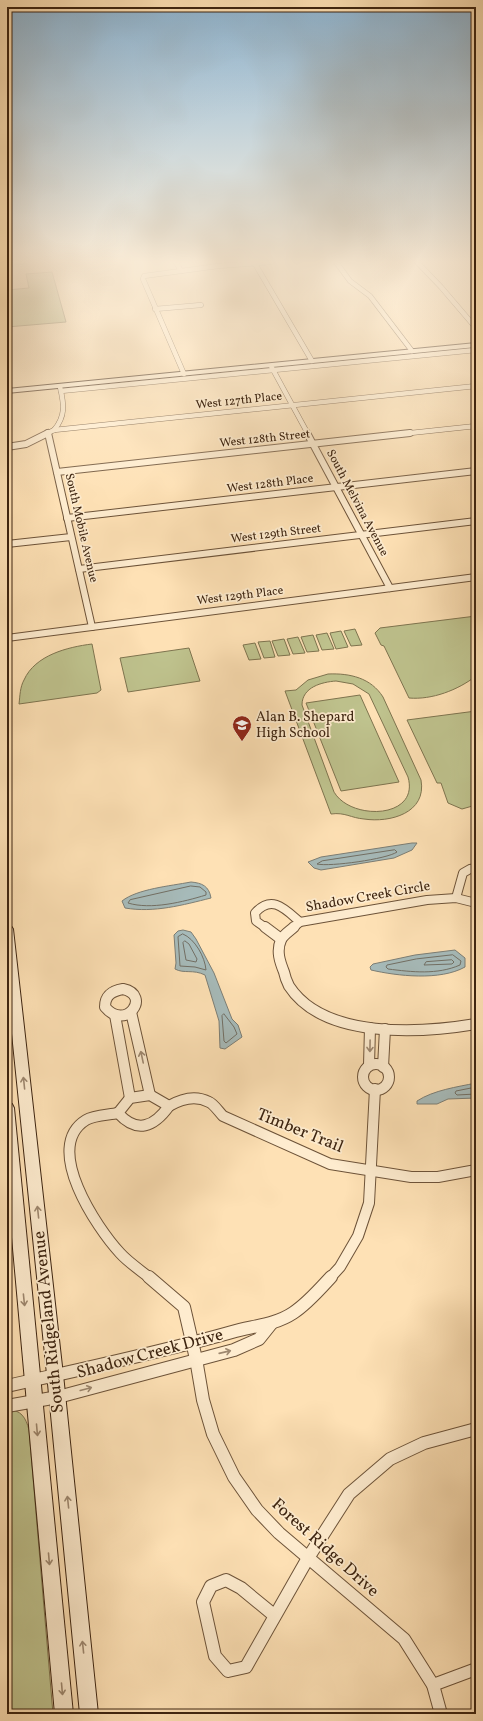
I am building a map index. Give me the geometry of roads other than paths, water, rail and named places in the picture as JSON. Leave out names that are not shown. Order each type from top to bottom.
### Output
[{"type":"main road","points":[[7,391],[60,389],[184,374],[272,368],[312,361],[476,345]]},
{"type":"main road","name":"South Ridgeland Avenue","points":[[7,929],[58,1397],[89,1714]]},
{"type":"main road","name":"South Ridgeland Avenue","points":[[7,1108],[64,1714]]},
{"type":"street","points":[[170,342],[184,374]]},
{"type":"street","points":[[301,342],[312,361]]},
{"type":"street","points":[[405,342],[412,351]]},
{"type":"street","points":[[51,432],[64,416],[64,407],[60,389],[476,350]]},
{"type":"street","name":"South Melvina Avenue","points":[[272,368],[390,588]]},
{"type":"street","name":"West 127th Place","points":[[7,447],[26,444],[51,432],[476,386]]},
{"type":"street","name":"West 128th Street","points":[[57,472],[476,426]]},
{"type":"street","name":"South Mobile Avenue","points":[[51,432],[57,472],[92,627]]},
{"type":"street","name":"West 128th Place","points":[[67,518],[476,471]]},
{"type":"street","name":"West 129th Street","points":[[79,569],[476,521]]},
{"type":"street","points":[[7,544],[71,537]]},
{"type":"street","name":"West 129th Place","points":[[7,638],[476,577]]},
{"type":"street","points":[[456,898],[463,873],[470,868],[476,868]]},
{"type":"street","name":"Shadow Creek Circle","points":[[281,939],[300,922],[427,900],[456,898],[476,903]]},
{"type":"street","points":[[300,922],[278,905],[268,904],[260,907],[255,913],[256,921],[281,939],[278,959],[285,979],[297,998],[312,1010],[327,1018],[370,1028],[437,1030],[476,1024]]},
{"type":"street","points":[[118,990],[128,990],[135,996],[136,1004],[131,1012],[116,1015],[107,1010],[105,1002],[109,994],[118,990]]},
{"type":"street","points":[[131,1012],[150,1095]]},
{"type":"street","points":[[116,1015],[130,1098]]},
{"type":"street","points":[[369,1065],[370,1028]]},
{"type":"street","points":[[383,1067],[385,1029]]},
{"type":"street","points":[[369,1065],[379,1065],[383,1067],[389,1073],[389,1082],[384,1088],[375,1089],[366,1086],[362,1078],[363,1070],[369,1065]]},
{"type":"street","name":"Shadow Creek Drive","points":[[7,1386],[193,1343],[243,1329],[271,1324],[293,1313],[317,1292],[340,1267],[358,1236],[369,1203],[372,1172],[375,1089]]},
{"type":"street","points":[[118,1113],[130,1098],[150,1095],[169,1106]]},
{"type":"street","name":"Timber Trail","points":[[118,1113],[126,1122],[138,1126],[151,1124],[162,1116],[169,1106],[180,1100],[193,1098],[210,1102],[223,1116],[330,1164],[372,1172],[412,1177],[438,1177],[475,1172]]},
{"type":"street","name":"Forest Ridge Drive","points":[[118,1113],[96,1116],[86,1120],[73,1133],[70,1140],[69,1150],[74,1179],[85,1203],[120,1253],[184,1308],[193,1343],[203,1400],[213,1434],[234,1477],[257,1510],[279,1533],[404,1639],[433,1685],[441,1714]]},
{"type":"street","name":"Shadow Creek Drive","points":[[7,1406],[58,1397],[234,1350],[259,1339],[271,1324]]},
{"type":"street","points":[[275,1616],[241,1588],[226,1580],[211,1586],[203,1602],[215,1656],[228,1671],[246,1667],[308,1558],[350,1494],[390,1459],[424,1443],[476,1429]]},
{"type":"street","points":[[433,1685],[476,1669]]},
{"type":"water","points":[[417,843],[412,850],[394,858],[321,870],[314,868],[308,862],[321,857]]},
{"type":"water","points":[[191,882],[198,883],[207,888],[211,898],[168,908],[147,910],[125,908],[122,901],[128,897],[145,891]]},
{"type":"water","points":[[183,930],[191,932],[196,939],[214,973],[232,1019],[238,1025],[242,1037],[225,1049],[220,1048],[219,1021],[205,975],[197,972],[175,969],[174,935],[178,931]]},
{"type":"water","points":[[455,950],[465,958],[465,967],[443,974],[418,976],[393,974],[371,970],[370,967],[373,964],[415,955]]},
{"type":"water","points":[[476,1083],[476,1098],[448,1099],[437,1104],[417,1104],[417,1101],[431,1094],[446,1089]]},
{"type":"place","name":"Alan B. Shepard High School","points":[[242,742]]}]
